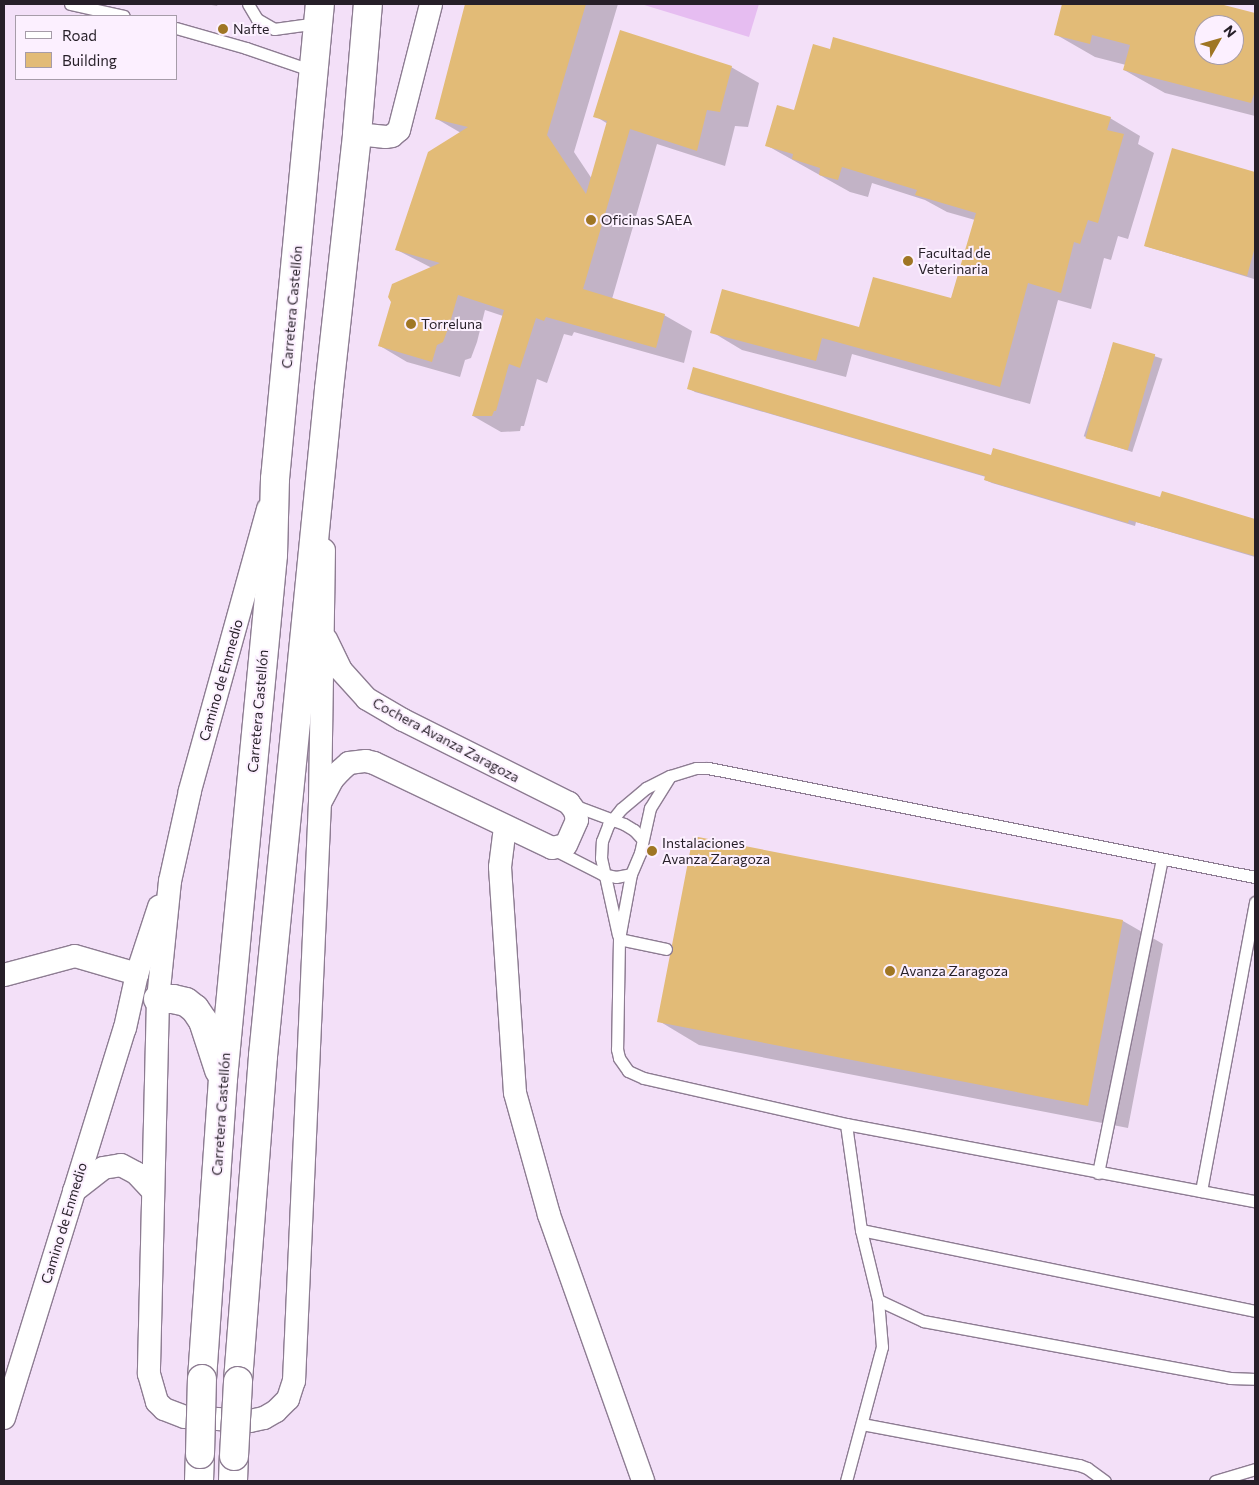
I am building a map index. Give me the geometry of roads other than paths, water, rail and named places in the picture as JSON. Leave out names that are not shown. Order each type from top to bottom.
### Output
[{"type":"highway","points":[[234,1469],[238,1381],[263,1056],[329,389],[357,134],[368,4]]},
{"type":"highway","name":"Carretera Castellón","points":[[199,1481],[202,1379],[223,1079],[273,555],[276,479],[319,13]]},
{"type":"highway","points":[[158,999],[173,999],[186,1002],[195,1009],[203,1021],[212,1054],[223,1079]]},
{"type":"street","points":[[357,134],[386,137],[397,133],[401,125],[413,80],[431,4]]},
{"type":"street","points":[[158,999],[149,1374],[156,1402],[164,1409],[185,1417],[250,1420],[264,1418],[276,1411],[288,1399],[294,1381],[320,802],[324,634],[324,532],[329,389]]},
{"type":"street","name":"Camino de Enmedio","points":[[125,1028],[140,1007],[158,999],[170,881],[190,791],[238,623],[276,479]]},
{"type":"street","name":"Cochera Avanza Zaragoza","points":[[324,634],[341,670],[366,699],[403,720],[569,803]]},
{"type":"street","points":[[320,802],[332,780],[340,771],[349,764],[366,761],[374,763],[552,848],[566,845],[571,836],[576,815],[569,803]]},
{"type":"street","points":[[505,827],[500,867],[515,1093],[549,1215],[643,1481]]},
{"type":"street","name":"Camino de Enmedio","points":[[4,1418],[125,1028],[137,974],[152,924],[170,881]]},
{"type":"street","points":[[4,975],[74,956],[137,974]]},
{"type":"street","points":[[74,1191],[103,1168],[121,1165],[136,1173],[153,1191]]},
{"type":"lane","points":[[70,4],[120,15]]},
{"type":"lane","points":[[248,4],[257,19],[274,29],[319,13]]},
{"type":"lane","points":[[178,29],[246,48],[314,72]]},
{"type":"lane","points":[[619,939],[602,874],[602,841],[612,819],[631,799],[670,776],[686,770],[708,768],[1255,877]]},
{"type":"lane","points":[[670,776],[650,808],[637,863],[631,874],[619,939],[617,1049],[619,1058],[628,1071],[644,1078],[846,1124],[1098,1173],[1255,1201]]},
{"type":"lane","points":[[569,803],[612,819],[634,830],[642,839]]},
{"type":"lane","points":[[552,848],[602,874],[616,877],[631,874]]},
{"type":"lane","points":[[1098,1173],[1162,859]]},
{"type":"lane","points":[[1201,1191],[1255,902]]},
{"type":"lane","points":[[619,939],[666,949]]},
{"type":"lane","points":[[846,1124],[861,1230],[878,1300],[882,1347],[846,1481]]},
{"type":"lane","points":[[861,1230],[1255,1311]]},
{"type":"lane","points":[[878,1300],[923,1321],[1230,1378],[1255,1379]]},
{"type":"lane","points":[[862,1424],[1079,1465],[1088,1468],[1105,1481]]},
{"type":"lane","points":[[1215,1481],[1255,1469]]},
{"type":"place","name":"Nafte","points":[[223,29]]},
{"type":"place","name":"Oficinas SAEA","points":[[591,220]]},
{"type":"place","name":"Facultad de Veterinaria","points":[[908,261]]},
{"type":"place","name":"Torreluna","points":[[411,324]]},
{"type":"place","name":"Instalaciones Avanza Zaragoza","points":[[652,851]]},
{"type":"place","name":"Avanza Zaragoza","points":[[890,971]]}]
